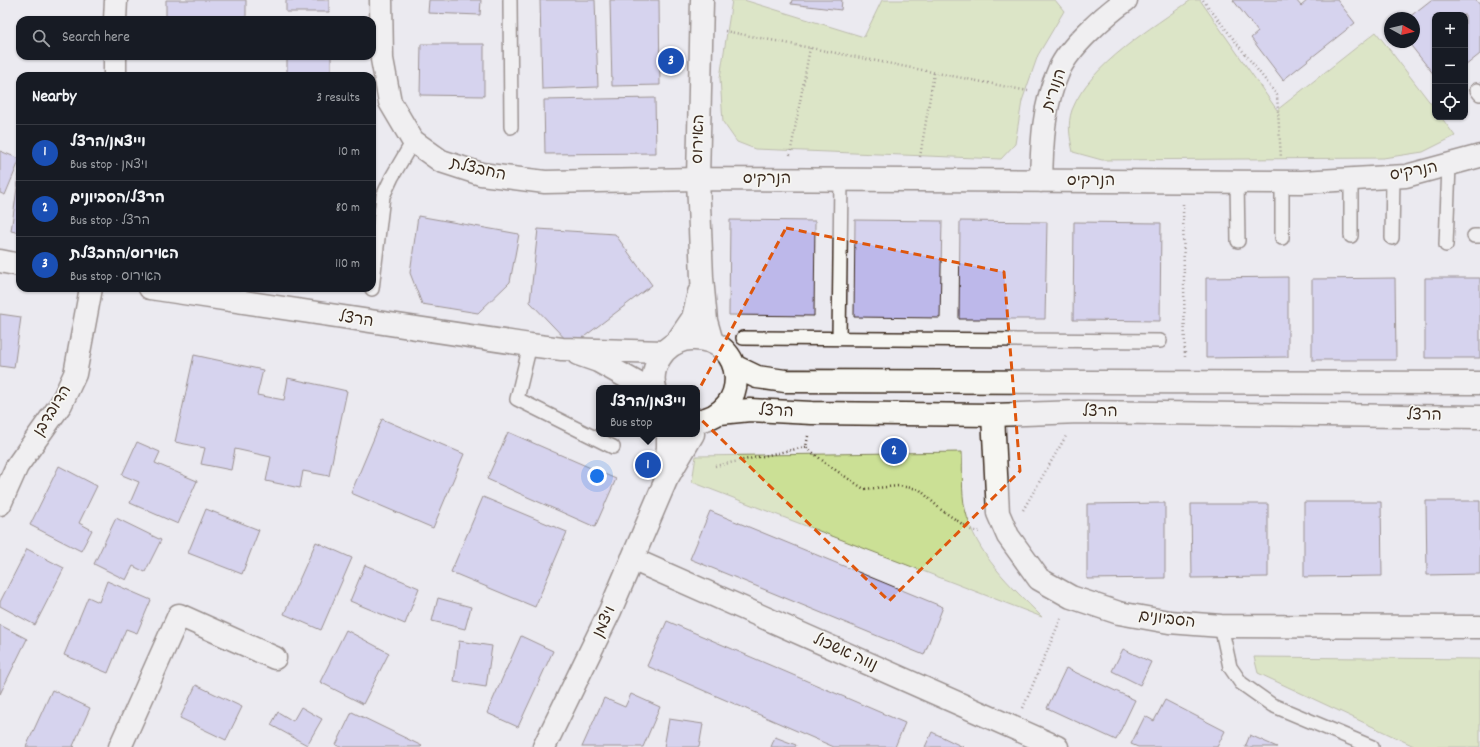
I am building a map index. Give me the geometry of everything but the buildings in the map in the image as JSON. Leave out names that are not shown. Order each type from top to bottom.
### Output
[{"type":"street","points":[[116,0],[116,16]]},
{"type":"street","name":"החבצלת","points":[[381,0],[382,59],[390,102],[413,141],[441,161],[481,174],[545,182],[698,179]]},
{"type":"street","name":"האירוס","points":[[702,0],[703,26],[698,179],[702,278],[706,321],[712,342]]},
{"type":"street","name":"הנורית","points":[[1041,181],[1042,132],[1050,96],[1059,69],[1080,41],[1106,15],[1126,0]]},
{"type":"street","points":[[115,60],[115,72]]},
{"type":"street","name":"הנרקיס","points":[[698,179],[1282,182],[1406,176],[1480,156]]},
{"type":"street","points":[[0,261],[16,264]]},
{"type":"street","name":"האירוס","points":[[654,385],[654,372],[658,361],[693,318],[702,278]]},
{"type":"street","name":"הדובדבן","points":[[0,504],[17,466],[61,404],[75,374],[90,292]]},
{"type":"street","name":"הרצל","points":[[176,292],[530,346],[562,349],[670,348],[688,339],[700,339],[712,342]]},
{"type":"street","points":[[712,342],[721,348],[734,366]]},
{"type":"street","name":"הרצל","points":[[562,349],[598,361],[641,385]]},
{"type":"street","name":"הרצל","points":[[734,366],[757,377],[785,381],[1480,383]]},
{"type":"street","name":"ויצמן","points":[[703,424],[729,404],[735,392],[736,379],[734,366]]},
{"type":"street","name":"הרצל","points":[[703,424],[750,410],[812,413],[993,415],[1080,412],[1480,417]]},
{"type":"street","name":"הסביונים","points":[[993,415],[998,513],[1008,536],[1039,579],[1071,597],[1119,613],[1169,622],[1221,626],[1480,627]]},
{"type":"street","name":"ויצמן","points":[[660,494],[668,448],[668,437]]},
{"type":"street","name":"ויצמן","points":[[544,747],[610,611],[666,480],[694,437]]},
{"type":"street","name":"נווה אשכול","points":[[632,559],[1057,747]]},
{"type":"street","points":[[120,747],[179,615],[274,658]]},
{"type":"lane","points":[[510,0],[511,127]]},
{"type":"lane","points":[[376,255],[383,196],[392,176],[413,141]]},
{"type":"lane","points":[[1446,245],[1449,165]]},
{"type":"lane","points":[[1392,238],[1393,177]]},
{"type":"lane","points":[[1351,179],[1351,236]]},
{"type":"lane","points":[[839,339],[841,180]]},
{"type":"lane","points":[[1237,182],[1238,241]]},
{"type":"lane","points":[[1282,182],[1282,238]]},
{"type":"lane","points":[[743,338],[1160,342]]},
{"type":"lane","points":[[530,346],[517,399],[613,447]]},
{"type":"lane","points":[[1221,626],[1230,667],[1241,683],[1272,705],[1372,747]]},
{"type":"path","points":[[1203,0],[1277,95],[1282,182]]},
{"type":"path","points":[[703,26],[1050,96]]},
{"type":"path","points":[[786,180],[810,48]]},
{"type":"path","points":[[916,180],[934,73]]},
{"type":"path","points":[[1182,182],[1185,382]]},
{"type":"path","points":[[806,447],[828,465],[864,489],[899,486],[919,489],[940,509],[971,530],[1008,536],[1080,412]]},
{"type":"path","points":[[806,447],[812,413]]},
{"type":"path","points":[[716,466],[806,447]]},
{"type":"path","points":[[1015,728],[1071,597]]},
{"type":"highlighted area","points":[[786,228],[1004,272],[1020,471],[889,601],[689,408]]},
{"type":"green space","points":[[732,0],[744,0],[864,37],[882,0],[1055,0],[1064,11],[1038,55],[1022,101],[1015,144],[1001,159],[755,149],[737,142],[723,122],[720,78]]},
{"type":"green space","points":[[1191,0],[1200,0],[1277,110],[1376,32],[1384,42],[1384,48],[1388,48],[1432,105],[1432,120],[1443,120],[1455,136],[1423,152],[1383,158],[1102,160],[1073,152],[1070,131],[1070,115],[1081,93],[1107,62],[1141,35]]},
{"type":"green space","points":[[962,452],[965,509],[970,526],[977,541],[1006,581],[1042,617],[692,482],[696,456]]},
{"type":"green space","points":[[1254,657],[1480,659],[1480,747],[1416,747],[1258,673]]},
{"type":"place","name":"האירוס/החבצלת","points":[[671,61]]},
{"type":"place","name":"הרצל/הסביונים","points":[[894,451]]},
{"type":"place","name":"וייצמן/הרצל","points":[[648,465]]}]
